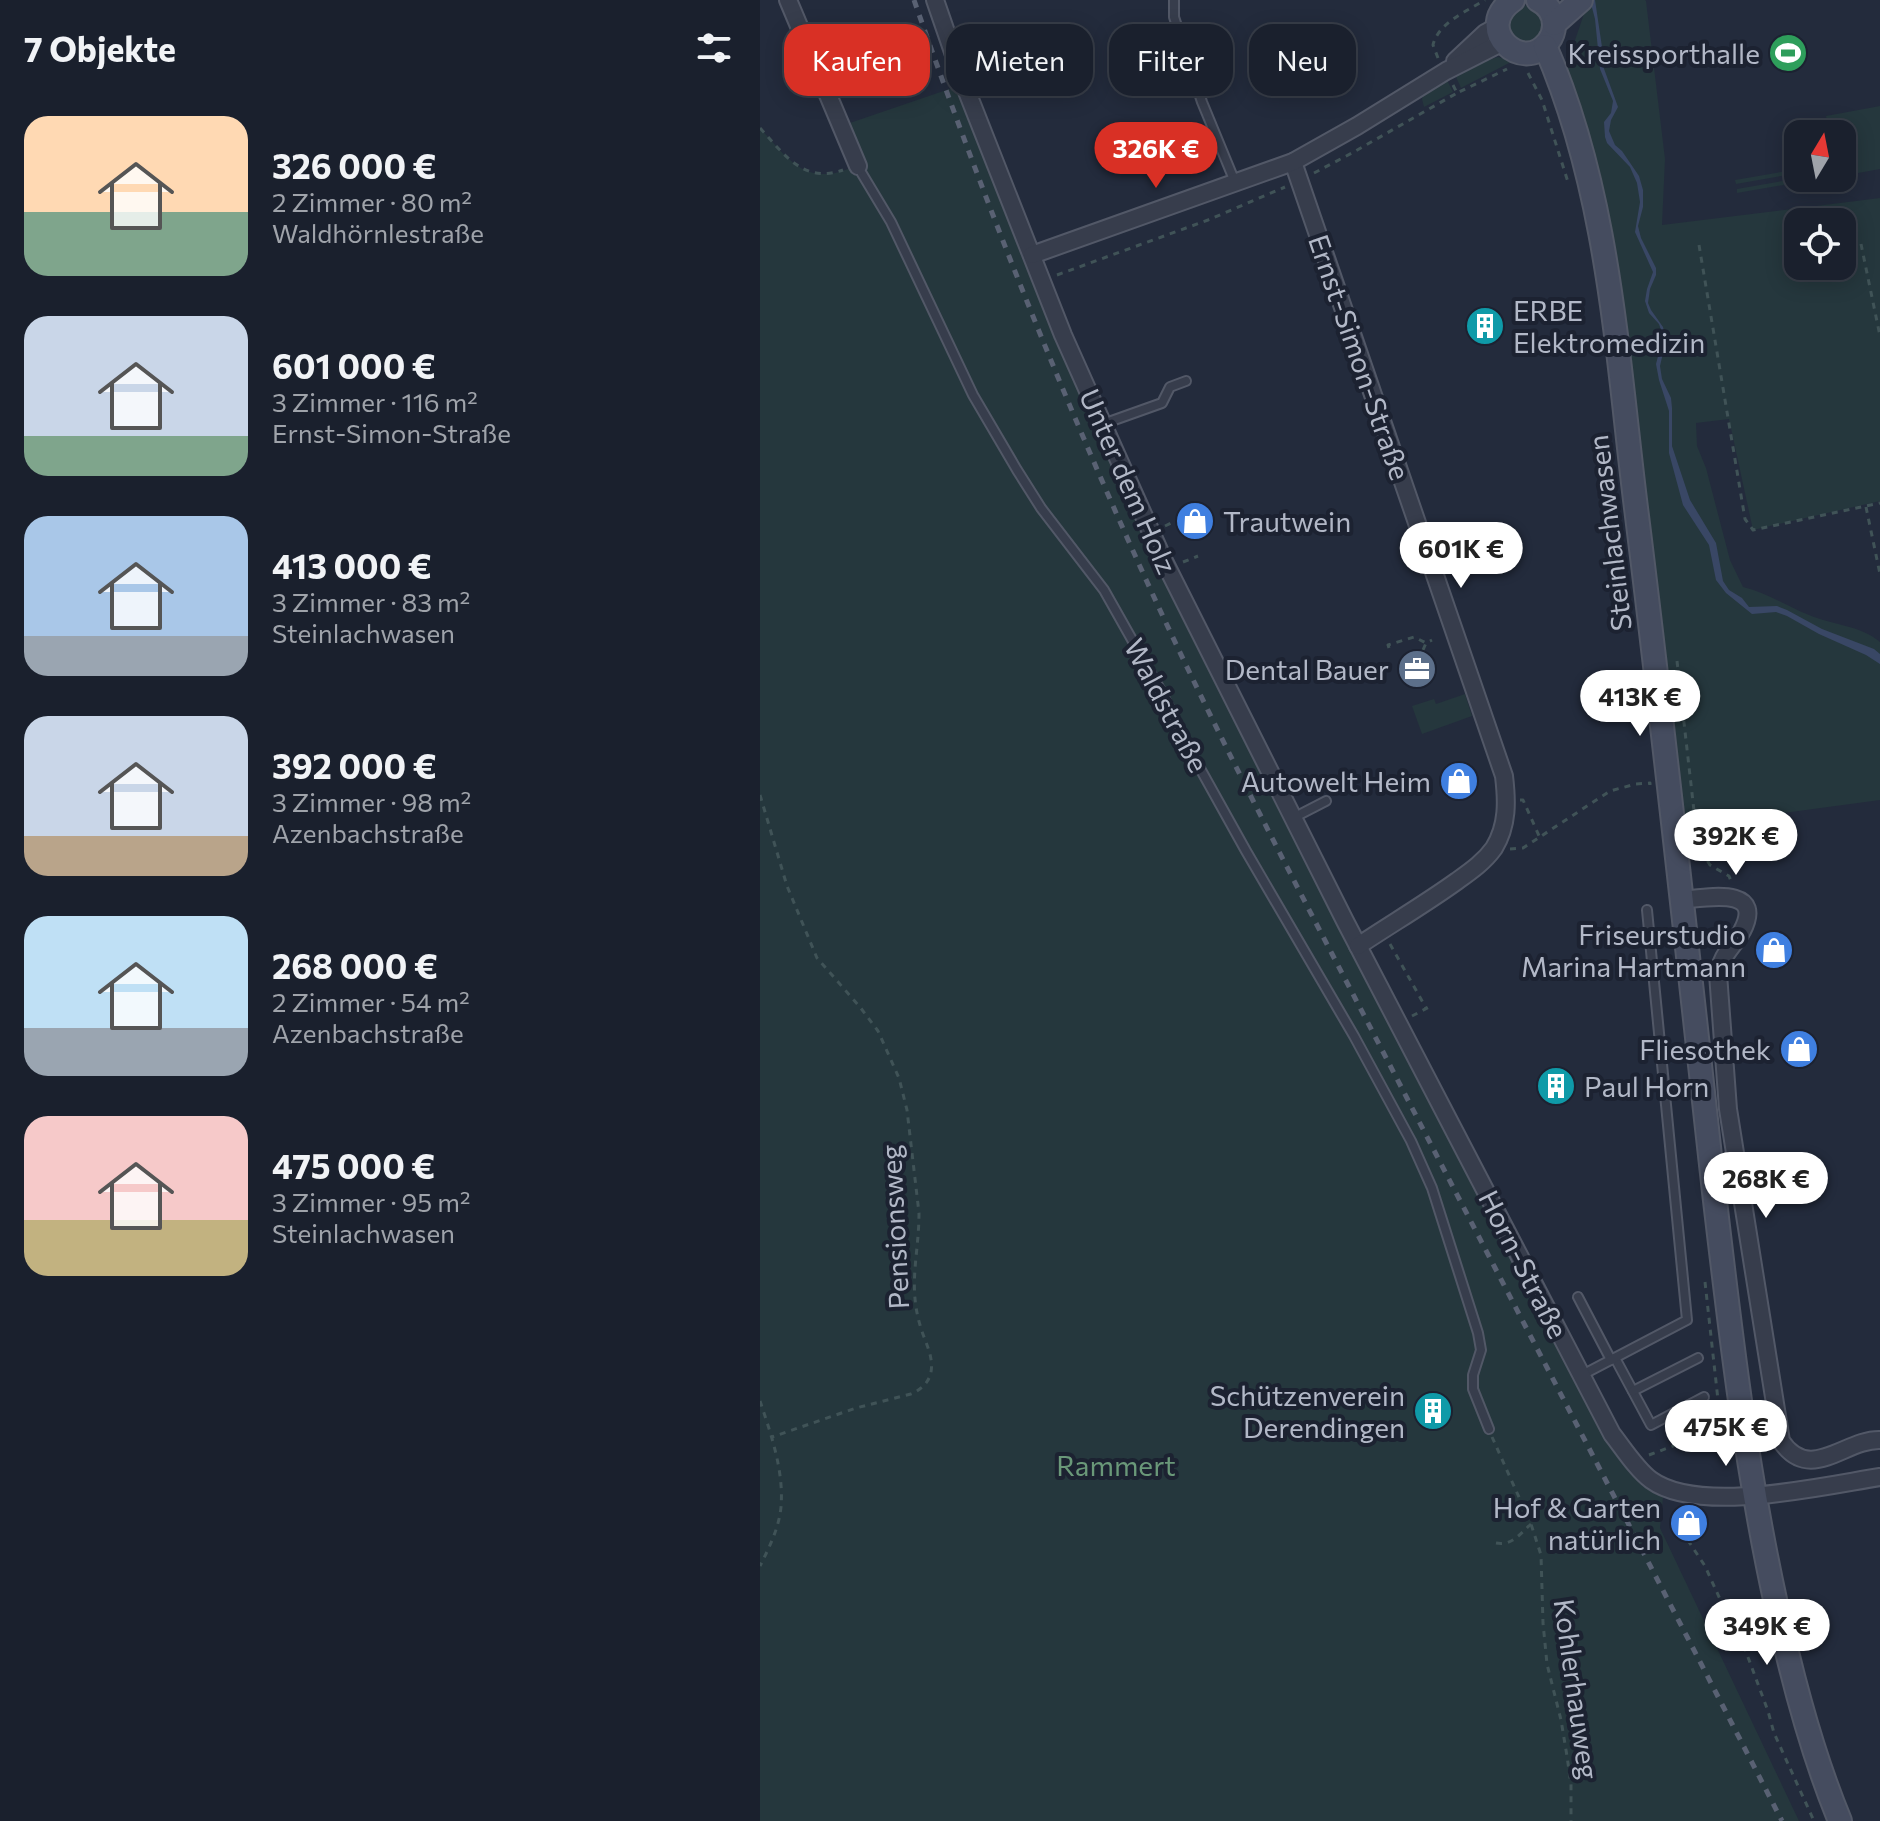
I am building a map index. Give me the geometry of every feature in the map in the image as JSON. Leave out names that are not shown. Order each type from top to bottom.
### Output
[{"type":"street","name":"Waldstraße","points":[[788,0],[858,166]]},
{"type":"street","name":"Unter dem Holz","points":[[935,0],[964,84],[1063,335],[1102,424],[1164,561],[1358,946]]},
{"type":"street","points":[[1554,24],[1581,0]]},
{"type":"street","points":[[1500,34],[1499,15],[1509,1]]},
{"type":"street","points":[[1032,255],[1293,162],[1446,71],[1485,33],[1500,34],[1520,53],[1533,52],[1550,40],[1554,24],[1544,1]]},
{"type":"street","name":"Steinlachwasen","points":[[1545,46],[1582,153],[1606,264],[1726,1303],[1754,1496],[1794,1681],[1840,1821]]},
{"type":"street","name":"Ernst-Simon-Straße","points":[[1293,162],[1504,776],[1507,798],[1505,822],[1495,846],[1482,863],[1358,946]]},
{"type":"street","points":[[1681,900],[1728,896],[1744,903],[1746,919],[1721,958],[1718,974],[1728,1109],[1781,1441],[1788,1452],[1800,1458],[1817,1459],[1863,1442],[1880,1440]]},
{"type":"street","name":"Horn-Straße","points":[[1358,946],[1612,1434],[1646,1476],[1654,1483],[1684,1494],[1706,1497],[1754,1496],[1880,1477]]},
{"type":"lane","points":[[1174,0],[1174,17],[1202,102],[1235,182]]},
{"type":"lane","name":"Waldstraße","points":[[858,166],[891,222],[973,395],[1041,508],[1104,590],[1238,837],[1411,1141],[1432,1188],[1478,1333],[1481,1350],[1473,1375],[1473,1389],[1489,1429]]},
{"type":"lane","points":[[1102,424],[1162,403],[1170,387],[1186,381]]},
{"type":"lane","points":[[1293,818],[1326,801]]},
{"type":"lane","points":[[1582,1375],[1687,1320],[1647,910]]},
{"type":"lane","points":[[1578,1297],[1651,1425],[1704,1397]]},
{"type":"lane","points":[[1633,1391],[1698,1358]]},
{"type":"path","points":[[1457,93],[1433,45],[1439,32],[1448,24],[1485,0]]},
{"type":"path","points":[[1042,280],[1219,216],[1299,180],[1457,93],[1512,67]]},
{"type":"path","points":[[1524,69],[1530,74],[1542,100],[1570,188]]},
{"type":"path","points":[[760,128],[792,162],[805,170],[825,175],[858,166]]},
{"type":"path","points":[[1861,244],[1880,336]]},
{"type":"path","points":[[1699,245],[1745,519],[1753,530],[1880,503]]},
{"type":"path","points":[[1866,506],[1880,574]]},
{"type":"path","points":[[1389,648],[1388,645],[1414,637],[1426,643]]},
{"type":"path","points":[[1423,650],[1426,643],[1432,640]]},
{"type":"path","points":[[1677,661],[1698,846],[1710,865],[1729,876],[1738,898]]},
{"type":"path","name":"Pensionsweg","points":[[760,795],[787,886],[817,958],[878,1031],[899,1078],[907,1110],[919,1213],[913,1275],[914,1303],[932,1364],[929,1380],[911,1394],[856,1408],[772,1437]]},
{"type":"path","points":[[1507,798],[1523,800],[1540,838]]},
{"type":"path","points":[[1383,930],[1426,1008]]},
{"type":"path","points":[[1399,1023],[1431,1006]]},
{"type":"path","points":[[760,1401],[772,1437],[780,1481],[781,1508],[775,1533],[760,1566]]},
{"type":"path","points":[[1635,1461],[1722,1427]]},
{"type":"path","name":"Kohlerhauweg","points":[[1489,1429],[1531,1524],[1541,1555],[1547,1664],[1567,1756],[1571,1821]]},
{"type":"path","points":[[1684,1494],[1679,1518],[1739,1633],[1774,1733],[1814,1821]]},
{"type":"path","points":[[1496,1543],[1504,1545],[1512,1542],[1531,1524]]},
{"type":"green space","points":[[1586,0],[1645,0],[1665,159],[1662,225],[1784,210],[1784,280],[1856,280],[1856,208],[1799,208],[1880,198],[1880,501],[1753,530],[1729,419],[1696,423],[1697,446],[1706,468],[1730,560],[1743,587],[1818,618],[1864,632],[1880,642],[1880,800],[1673,828],[1623,395],[1560,84]]},
{"type":"green space","points":[[1524,5],[1541,10],[1546,31],[1530,44],[1515,41],[1508,31],[1508,18],[1513,10]]},
{"type":"green space","points":[[1498,57],[1517,62],[1509,63],[1461,88],[1456,77]]},
{"type":"green space","points":[[1447,80],[1453,92],[1424,107],[1423,95]]},
{"type":"green space","name":"Rammert","points":[[946,90],[946,96],[969,96],[1097,414],[1612,1434],[1664,1487],[1660,1528],[1799,1821],[760,1821],[760,128],[797,165],[816,173],[834,173],[857,166],[841,126]]},
{"type":"green space","points":[[1880,106],[1880,169],[1856,173],[1856,120],[1827,120],[1826,116]]},
{"type":"green space","points":[[1784,171],[1784,175],[1736,184],[1735,180]]},
{"type":"green space","points":[[1784,181],[1784,185],[1737,193],[1737,189]]},
{"type":"green space","points":[[1465,694],[1472,716],[1422,734],[1412,706],[1434,699],[1436,704]]},
{"type":"water","points":[[1590,0],[1595,0],[1603,66],[1618,107],[1609,131],[1615,145],[1639,176],[1643,190],[1638,226],[1656,268],[1648,303],[1663,327],[1666,340],[1660,366],[1671,398],[1672,446],[1690,500],[1716,543],[1723,581],[1749,607],[1777,606],[1787,610],[1822,629],[1874,649],[1880,654],[1880,664],[1787,616],[1776,612],[1752,614],[1726,593],[1716,580],[1709,545],[1683,505],[1669,453],[1669,411],[1656,364],[1662,341],[1661,330],[1645,301],[1653,272],[1635,232],[1640,202],[1637,183],[1630,167],[1605,137],[1604,122],[1611,113],[1613,101],[1600,69]]},
{"type":"railway","points":[[914,0],[1024,295],[1084,440],[1177,646],[1299,891],[1782,1821]]},
{"type":"place","name":"Kreissporthalle","points":[[1788,53]]},
{"type":"place","name":"ERBE Elektromedizin","points":[[1485,326]]},
{"type":"place","name":"Trautwein","points":[[1195,521]]},
{"type":"place","name":"Dental Bauer","points":[[1417,669]]},
{"type":"place","name":"Autowelt Heim","points":[[1459,781]]},
{"type":"place","name":"Friseurstudio Marina Hartmann","points":[[1774,950]]},
{"type":"place","name":"Fliesothek","points":[[1799,1049]]},
{"type":"place","name":"Paul Horn","points":[[1556,1086]]},
{"type":"place","name":"Schützenverein Derendingen","points":[[1433,1411]]},
{"type":"place","name":"Hof & Garten natürlich","points":[[1689,1523]]}]
